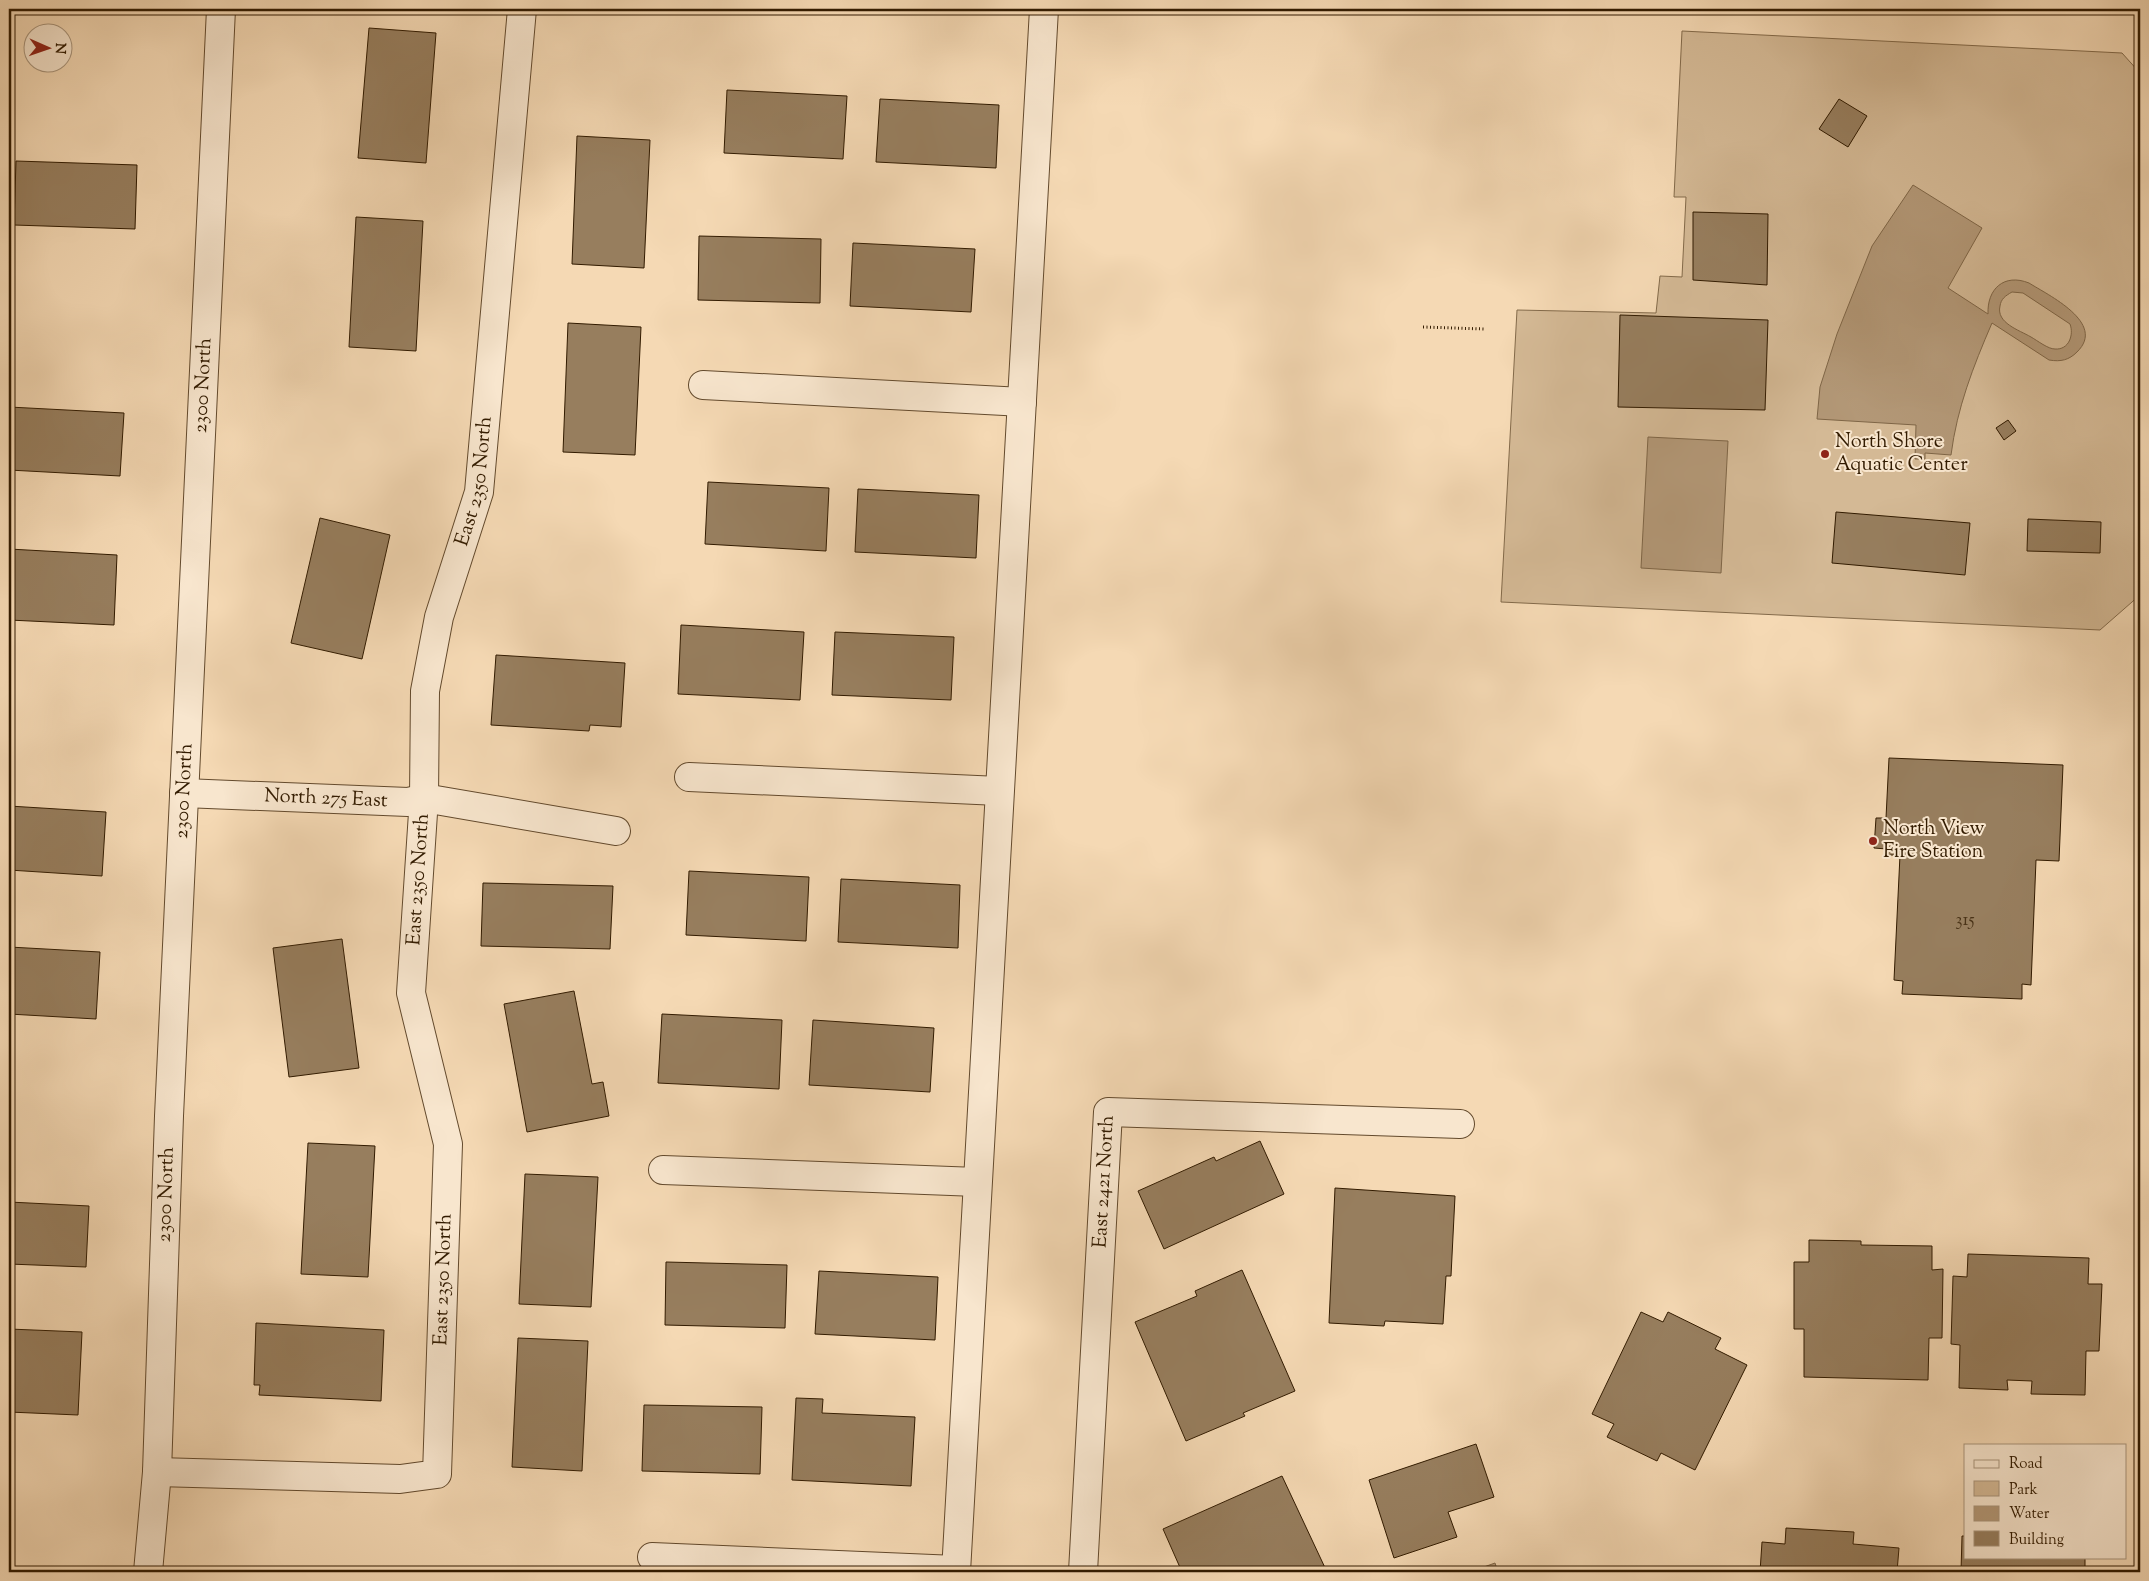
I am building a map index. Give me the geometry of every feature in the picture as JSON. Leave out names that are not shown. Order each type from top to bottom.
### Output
[{"type":"street","name":"2300 North","points":[[148,1572],[157,1472],[184,793],[221,9]]},
{"type":"street","name":"East 2350 North","points":[[157,1472],[400,1479],[436,1474],[448,1144],[411,993],[424,798],[425,691],[439,617],[479,492],[522,9]]},
{"type":"street","points":[[652,1557],[956,1571],[1044,9]]},
{"type":"street","points":[[703,385],[1022,402]]},
{"type":"street","points":[[689,777],[1000,791]]},
{"type":"street","name":"North 275 East","points":[[184,793],[408,802],[424,798],[616,831]]},
{"type":"street","name":"East 2421 North","points":[[1083,1572],[1108,1112],[1460,1124]]},
{"type":"street","points":[[664,1170],[977,1182]]},
{"type":"path","points":[[1423,327],[1484,329]]},
{"type":"green space","name":"North Shore Aquatic Center","points":[[1682,31],[2122,53],[2140,73],[2140,595],[2100,630],[1501,602],[1517,310],[1656,313],[1660,276],[1682,277],[1686,197],[1674,197]]},
{"type":"water","points":[[1913,185],[1982,228],[1948,288],[1988,314],[1990,297],[1999,285],[2012,280],[2029,283],[2071,311],[2080,321],[2085,331],[2084,341],[2077,352],[2068,359],[2049,360],[1992,323],[1967,388],[1957,421],[1951,455],[1925,453],[1925,459],[1915,459],[1916,425],[1817,419],[1820,387],[1837,334],[1872,246]],"holes":[[[2012,292],[2023,293],[2070,324],[2071,337],[2064,347],[2052,349],[2010,325],[2001,317],[2001,301]]]},
{"type":"water","points":[[1648,437],[1728,441],[1721,573],[1641,568]]},
{"type":"water","points":[[1495,1563],[1498,1572],[1470,1572]]},
{"type":"building","points":[[369,28],[436,33],[426,163],[358,158]]},
{"type":"building","points":[[727,90],[847,96],[843,159],[724,153]]},
{"type":"building","points":[[880,99],[999,105],[996,168],[876,162]]},
{"type":"building","points":[[1839,99],[1867,116],[1848,147],[1819,129]]},
{"type":"building","points":[[577,136],[650,140],[644,268],[572,264]]},
{"type":"building","points":[[16,161],[137,165],[135,229],[14,225]]},
{"type":"building","points":[[1693,212],[1768,214],[1767,285],[1693,280]]},
{"type":"building","points":[[356,217],[423,221],[416,351],[349,347]]},
{"type":"building","points":[[699,236],[821,239],[820,303],[698,300]]},
{"type":"building","points":[[853,243],[975,249],[971,312],[850,306]]},
{"type":"building","points":[[1620,315],[1768,320],[1765,410],[1618,407]]},
{"type":"building","points":[[568,323],[641,327],[635,455],[563,452]]},
{"type":"building","points":[[9,407],[124,413],[120,476],[9,470]]},
{"type":"building","points":[[2008,420],[2016,431],[2004,440],[1996,428]]},
{"type":"building","points":[[708,482],[829,488],[826,551],[705,544]]},
{"type":"building","points":[[858,489],[979,495],[976,558],[855,552]]},
{"type":"building","points":[[1836,512],[1970,523],[1965,575],[1832,563]]},
{"type":"building","points":[[320,518],[390,535],[362,659],[291,643]]},
{"type":"building","points":[[2028,519],[2101,522],[2100,553],[2027,551]]},
{"type":"building","points":[[9,549],[117,555],[114,625],[9,620]]},
{"type":"building","points":[[681,625],[804,632],[800,700],[678,694]]},
{"type":"building","points":[[835,632],[954,637],[951,700],[832,695]]},
{"type":"building","points":[[496,655],[625,663],[621,727],[590,725],[589,731],[491,725]]},
{"type":"building","name":"North View Fire Station","points":[[1889,758],[2063,765],[2059,861],[2036,860],[2031,985],[2022,984],[2022,999],[1902,994],[1903,981],[1894,980],[1900,855],[1889,855],[1887,849],[1874,848],[1876,818],[1886,818]]},
{"type":"building","points":[[9,806],[106,812],[102,876],[9,870]]},
{"type":"building","points":[[689,871],[809,877],[806,941],[686,935]]},
{"type":"building","points":[[841,879],[960,885],[958,948],[838,942]]},
{"type":"building","points":[[483,883],[613,886],[610,949],[481,946]]},
{"type":"building","points":[[342,939],[359,1068],[289,1077],[273,948]]},
{"type":"building","points":[[9,947],[100,952],[96,1019],[9,1014]]},
{"type":"building","points":[[574,991],[592,1084],[603,1082],[609,1116],[527,1132],[504,1004]]},
{"type":"building","points":[[662,1014],[782,1020],[779,1089],[658,1083]]},
{"type":"building","points":[[813,1020],[934,1028],[930,1092],[809,1085]]},
{"type":"building","points":[[1260,1141],[1284,1194],[1164,1249],[1138,1191],[1214,1157],[1216,1161]]},
{"type":"building","points":[[308,1143],[375,1146],[368,1277],[301,1274]]},
{"type":"building","points":[[525,1174],[598,1177],[591,1307],[519,1304]]},
{"type":"building","points":[[1335,1188],[1455,1196],[1451,1276],[1446,1276],[1443,1324],[1385,1321],[1384,1326],[1329,1323]]},
{"type":"building","points":[[9,1202],[89,1206],[86,1267],[9,1264]]},
{"type":"building","points":[[1809,1240],[1861,1241],[1861,1245],[1932,1246],[1932,1270],[1943,1269],[1942,1338],[1929,1338],[1928,1380],[1804,1377],[1804,1329],[1794,1329],[1794,1262],[1809,1262]]},
{"type":"building","points":[[1968,1254],[2089,1258],[2088,1284],[2102,1284],[2099,1351],[2086,1351],[2085,1395],[2031,1394],[2032,1381],[2007,1380],[2008,1390],[1959,1388],[1960,1345],[1951,1344],[1953,1276],[1967,1277]]},
{"type":"building","points":[[666,1262],[787,1265],[785,1328],[665,1325]]},
{"type":"building","points":[[1242,1270],[1295,1391],[1243,1413],[1245,1416],[1186,1441],[1135,1322],[1197,1296],[1195,1291]]},
{"type":"building","points":[[819,1271],[938,1277],[935,1340],[815,1334]]},
{"type":"building","points":[[1641,1312],[1663,1322],[1668,1312],[1721,1338],[1715,1349],[1747,1365],[1695,1470],[1661,1453],[1657,1461],[1607,1437],[1614,1424],[1592,1414]]},
{"type":"building","points":[[256,1323],[384,1330],[381,1401],[259,1395],[260,1385],[254,1385]]},
{"type":"building","points":[[9,1329],[82,1332],[78,1415],[9,1412]]},
{"type":"building","points":[[518,1338],[588,1341],[582,1471],[512,1467]]},
{"type":"building","points":[[796,1398],[823,1399],[822,1413],[915,1417],[911,1486],[792,1480]]},
{"type":"building","points":[[644,1405],[762,1407],[760,1474],[642,1471]]},
{"type":"building","points":[[1476,1444],[1494,1497],[1448,1512],[1457,1537],[1394,1558],[1369,1480]]},
{"type":"building","points":[[1282,1476],[1327,1572],[1182,1572],[1163,1529]]},
{"type":"building","points":[[1786,1528],[1854,1532],[1853,1544],[1899,1548],[1897,1572],[1760,1572],[1762,1542],[1785,1544]]},
{"type":"building","points":[[1962,1536],[1964,1536],[1964,1558],[2085,1558],[2085,1572],[1961,1572]]},
{"type":"place","name":"North Shore Aquatic Center","points":[[1825,454]]},
{"type":"place","name":"North View Fire Station","points":[[1873,841]]}]
